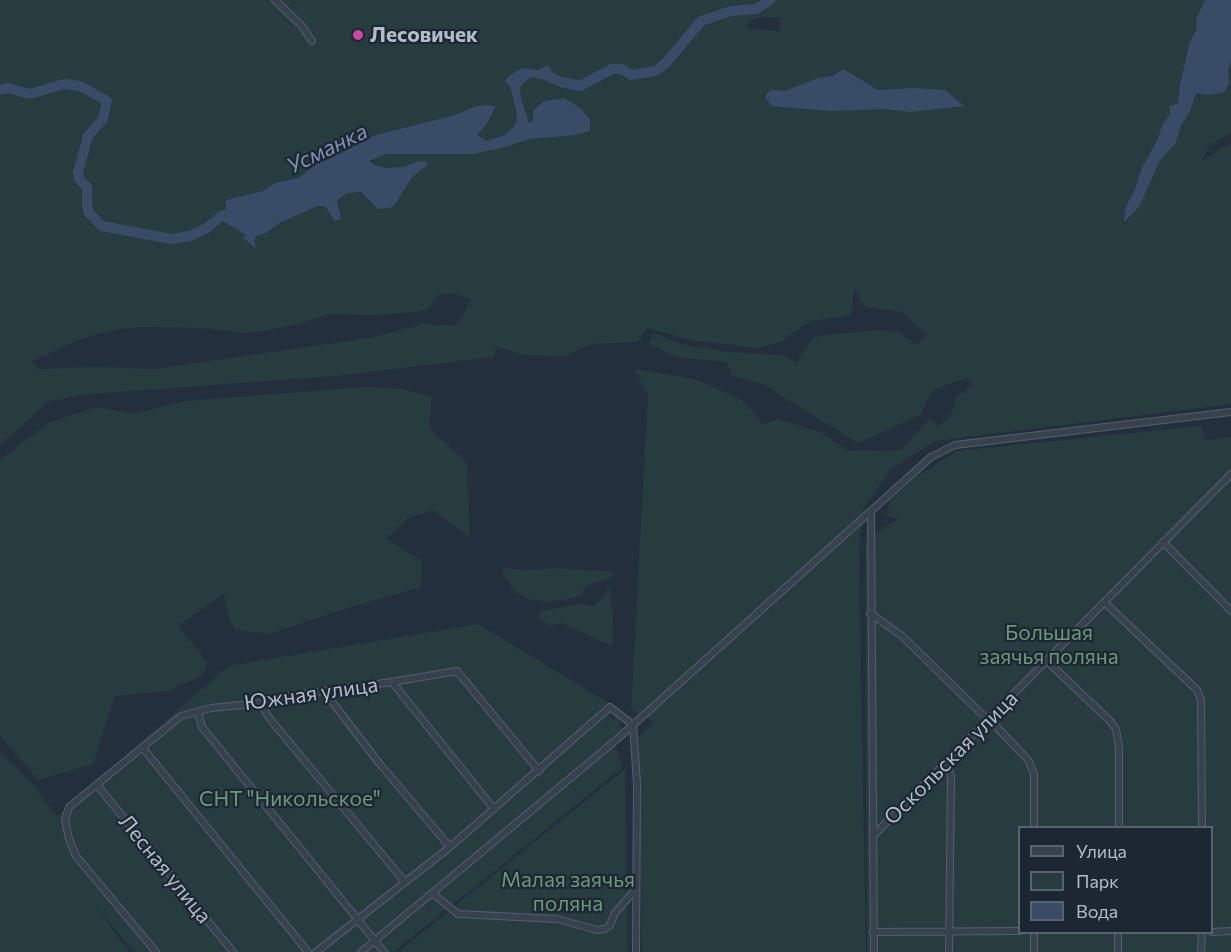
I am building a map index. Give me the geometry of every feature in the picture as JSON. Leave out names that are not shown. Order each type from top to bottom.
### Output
[{"type":"street","points":[[275,0],[301,25],[312,41]]},
{"type":"street","points":[[362,952],[633,725],[931,457],[955,445],[1231,412]]},
{"type":"street","name":"Оскольская улица","points":[[873,836],[947,764],[1231,474]]},
{"type":"street","points":[[871,511],[874,952]]},
{"type":"street","points":[[1163,542],[1231,611]]},
{"type":"street","points":[[1104,602],[1197,690],[1201,700],[1202,826]]},
{"type":"street","points":[[870,613],[902,636],[990,720],[1028,760],[1032,767],[1034,826]]},
{"type":"street","points":[[1047,661],[1116,729],[1119,748],[1119,826]]},
{"type":"street","name":"Южная улица","points":[[156,952],[76,856],[69,840],[65,820],[69,807],[181,716],[211,708],[260,703],[295,695],[457,671],[539,771]]},
{"type":"street","points":[[392,682],[405,701],[494,808]]},
{"type":"street","points":[[327,692],[379,763],[450,847]]},
{"type":"street","points":[[260,703],[270,719],[404,881]]},
{"type":"street","points":[[316,952],[450,847],[610,707],[633,725],[637,783],[636,952]]},
{"type":"street","points":[[198,713],[202,727],[384,952]]},
{"type":"street","points":[[142,747],[309,952]]},
{"type":"street","points":[[947,764],[951,776],[949,952]]},
{"type":"street","name":"Лесная улица","points":[[97,785],[233,952]]},
{"type":"street","points":[[432,893],[458,914],[557,919],[597,930],[605,929],[610,925],[615,913],[637,889]]},
{"type":"street","points":[[873,932],[1018,931]]},
{"type":"street","points":[[1213,932],[1231,931]]},
{"type":"street","points":[[1034,934],[1034,952]]},
{"type":"street","points":[[1118,934],[1118,952]]},
{"type":"street","points":[[1201,952],[1202,934]]},
{"type":"green space","points":[[0,0],[1231,0],[1231,132],[1209,146],[1202,160],[1231,143],[1231,404],[935,441],[891,469],[862,511],[859,561],[866,952],[642,952],[638,738],[653,722],[631,709],[648,394],[634,369],[694,379],[742,400],[764,424],[778,419],[822,433],[848,451],[901,450],[930,418],[938,427],[950,417],[957,396],[974,385],[967,378],[933,390],[920,415],[858,443],[764,385],[731,375],[727,362],[675,357],[649,344],[654,333],[684,345],[729,352],[782,355],[797,363],[814,338],[825,335],[884,330],[900,333],[917,345],[926,335],[902,312],[866,307],[859,298],[859,291],[854,291],[851,315],[810,321],[781,342],[757,348],[691,340],[647,328],[638,342],[592,344],[566,356],[521,355],[497,346],[493,357],[334,376],[77,395],[48,402],[0,445]],"holes":[[[760,17],[781,18],[779,31],[749,29],[746,26],[751,20]],[[453,293],[471,299],[464,314],[454,326],[423,324],[369,338],[155,369],[95,367],[39,369],[31,361],[89,336],[119,329],[142,327],[201,328],[245,333],[264,331],[303,323],[328,314],[373,315],[416,312],[428,309],[438,295]]]},
{"type":"green space","points":[[366,387],[402,389],[432,397],[429,428],[467,463],[470,537],[432,510],[408,518],[386,539],[422,561],[421,587],[269,634],[235,630],[228,616],[224,593],[178,626],[208,663],[201,676],[169,691],[115,696],[93,764],[38,780],[0,736],[0,460],[48,423],[97,407],[134,414],[186,401]]},
{"type":"green space","name":"Большая заячья поляна","points":[[1202,426],[1205,440],[1231,437],[1231,952],[867,952],[865,541],[898,519],[886,516],[891,499],[916,477],[957,451]]},
{"type":"green space","points":[[504,568],[522,570],[558,568],[613,572],[612,577],[586,586],[581,595],[548,602],[526,599],[515,591],[502,574]]},
{"type":"green space","points":[[610,587],[613,616],[612,646],[562,623],[549,626],[538,617],[542,611],[581,604],[595,606]]},
{"type":"green space","name":"СНТ \"Никольское\"","points":[[478,624],[609,703],[611,720],[618,718],[623,729],[613,741],[623,767],[394,952],[134,952],[92,902],[129,952],[0,952],[0,752],[30,781],[57,816],[228,666]]},
{"type":"green space","name":"Малая заячья поляна","points":[[625,769],[628,952],[398,952]]},
{"type":"water","points":[[1205,0],[1231,0],[1229,83],[1224,92],[1208,95],[1196,93],[1175,144],[1160,160],[1139,207],[1124,222],[1125,209],[1141,170],[1170,114],[1170,106],[1178,103],[1189,45],[1197,28],[1196,20]]},
{"type":"water","points":[[548,65],[559,78],[557,83],[533,77],[524,82],[520,88],[529,123],[533,121],[533,111],[544,101],[564,98],[580,108],[590,120],[590,131],[575,135],[530,139],[472,154],[386,154],[369,161],[386,168],[403,167],[419,161],[427,162],[427,166],[413,176],[393,207],[378,209],[361,192],[347,193],[337,200],[341,219],[335,221],[325,206],[318,206],[256,236],[254,241],[256,248],[243,238],[246,235],[223,221],[221,216],[227,210],[225,202],[263,191],[275,183],[299,178],[313,167],[314,152],[317,152],[325,161],[376,135],[455,115],[477,106],[488,105],[496,106],[486,125],[477,135],[487,141],[505,135],[516,124],[517,114],[510,86],[505,81],[522,68],[538,70]]},
{"type":"water","points":[[843,69],[878,90],[915,88],[945,90],[964,106],[911,112],[885,109],[831,111],[771,106],[765,96],[771,90],[785,91],[818,78],[833,76]]},
{"type":"waterway","name":"Усманка","points":[[545,75],[561,82],[580,86],[612,69],[622,69],[631,75],[655,71],[666,63],[701,21],[731,11],[756,9],[770,0]]},
{"type":"waterway","name":"Усманка","points":[[0,90],[7,88],[30,94],[64,84],[80,86],[107,101],[103,119],[88,136],[78,172],[79,179],[87,187],[89,213],[102,226],[171,239],[190,236],[207,228],[221,216],[233,212]]},
{"type":"place","name":"Лесовичек","points":[[358,35]]}]
